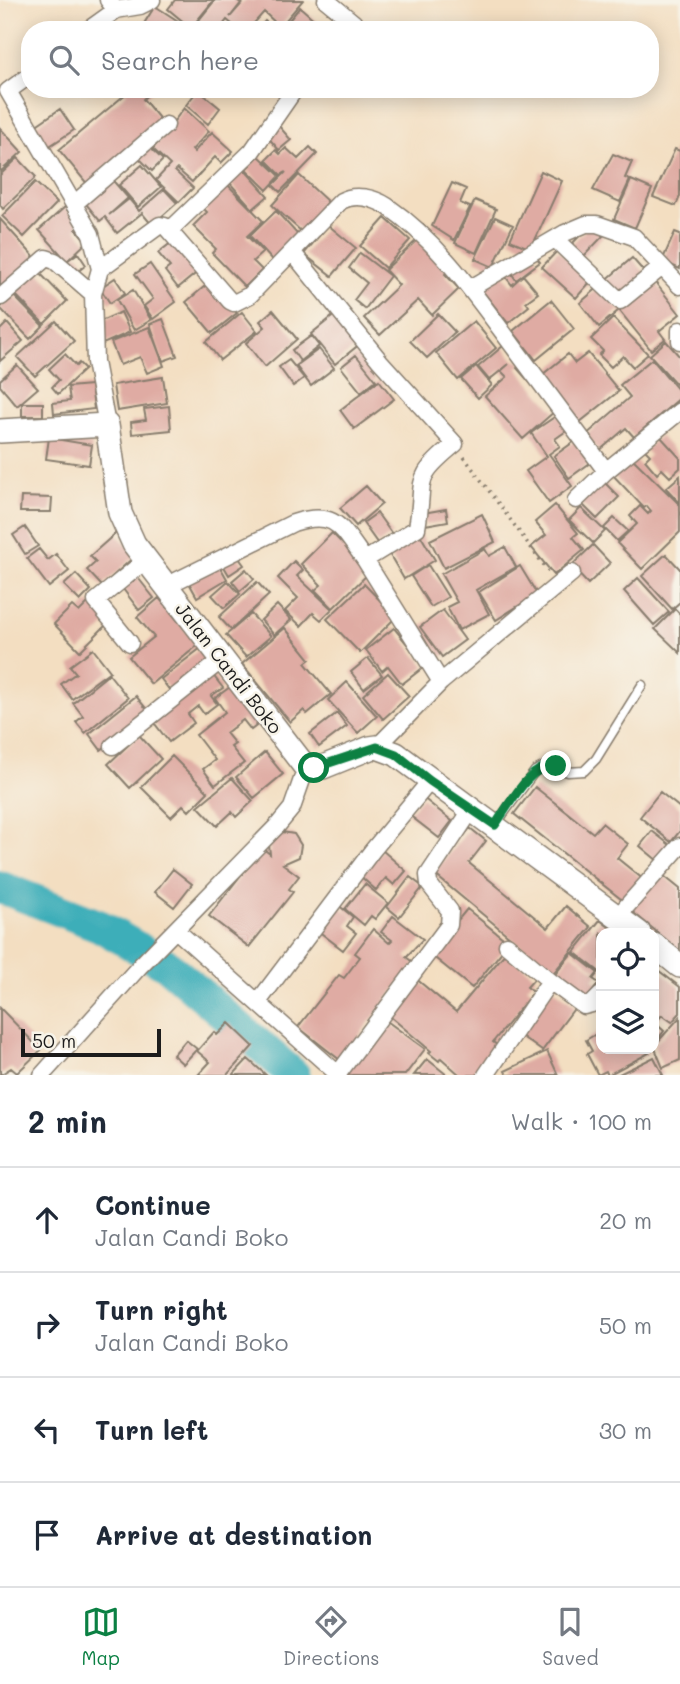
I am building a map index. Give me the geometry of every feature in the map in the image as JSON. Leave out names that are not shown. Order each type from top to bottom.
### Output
[{"type":"street","points":[[104,21],[112,5],[140,6],[152,0]]},
{"type":"street","points":[[326,0],[352,21]]},
{"type":"street","points":[[0,431],[107,425],[95,362],[93,293],[100,269],[91,234],[4,94],[21,82]]},
{"type":"street","points":[[170,230],[252,151],[289,98]]},
{"type":"street","points":[[74,204],[166,125]]},
{"type":"street","points":[[100,269],[160,225],[170,230],[230,302],[234,303],[250,295],[341,201],[358,197],[385,205],[418,231],[471,288],[606,471]]},
{"type":"street","points":[[471,288],[586,224],[614,228],[634,237],[680,286]]},
{"type":"street","points":[[555,239],[612,297],[620,301],[662,267]]},
{"type":"street","points":[[293,253],[380,361],[455,444],[425,471],[416,530],[365,561]]},
{"type":"street","points":[[1,297],[46,258],[55,261],[93,293]]},
{"type":"street","points":[[680,330],[680,341]]},
{"type":"street","points":[[576,500],[606,471],[680,411]]},
{"type":"street","name":"Jalan Candi Boko","points":[[107,425],[120,513],[134,544],[306,768]]},
{"type":"street","points":[[166,586],[293,523],[313,516],[338,523],[441,682]]},
{"type":"street","points":[[130,643],[96,601],[146,560]]},
{"type":"street","points":[[40,1073],[292,808],[306,768],[323,767],[377,747],[441,682],[572,573]]},
{"type":"street","points":[[113,746],[223,659]]},
{"type":"street","points":[[377,747],[396,754],[633,928]]},
{"type":"street","points":[[258,1002],[372,851],[430,781]]},
{"type":"street","points":[[176,930],[338,1074],[449,925],[450,911],[429,884],[428,875],[472,809]]},
{"type":"street","points":[[618,916],[680,846]]},
{"type":"street","points":[[667,859],[680,870]]},
{"type":"street","points":[[508,945],[584,1006],[596,1000]]},
{"type":"street","points":[[659,949],[680,966]]},
{"type":"street","points":[[486,1075],[550,981]]},
{"type":"lane","points":[[495,825],[535,771],[547,765],[568,772],[584,771],[596,759],[642,685]]},
{"type":"path","points":[[455,444],[557,585]]},
{"type":"building","points":[[175,0],[214,0],[197,21],[183,21],[168,9]]},
{"type":"building","points":[[215,0],[236,0],[241,3],[230,17],[245,0],[303,0],[285,21],[274,21],[264,12],[256,21],[198,21]]},
{"type":"building","points":[[155,6],[178,21],[146,21]]},
{"type":"building","points":[[300,7],[316,21],[288,21]]},
{"type":"building","points":[[121,98],[144,98],[163,123],[89,186],[59,150]]},
{"type":"building","points":[[192,98],[208,98],[220,108],[208,124],[186,105]]},
{"type":"building","points":[[184,108],[209,131],[192,150],[194,152],[212,132],[233,151],[221,163],[215,157],[192,182],[177,169],[175,171],[193,188],[179,202],[156,180],[170,165],[153,149]]},
{"type":"building","points":[[60,109],[74,130],[48,147],[35,126]]},
{"type":"building","points":[[278,125],[291,140],[279,150],[266,135]]},
{"type":"building","points":[[0,128],[22,152],[0,172]]},
{"type":"building","points":[[146,144],[163,160],[152,171],[136,155]]},
{"type":"building","points":[[310,147],[317,154],[280,192],[273,185],[286,172],[281,175],[266,160],[276,150],[280,154],[286,148],[298,159]]},
{"type":"building","points":[[675,149],[680,151],[680,196],[676,206],[653,197]]},
{"type":"building","points":[[613,154],[632,162],[625,178],[630,180],[620,202],[593,190]]},
{"type":"building","points":[[259,156],[280,176],[267,190],[246,169]]},
{"type":"building","points":[[18,158],[36,177],[3,209],[0,205],[0,175]]},
{"type":"building","points":[[142,165],[161,187],[138,207],[119,185]]},
{"type":"building","points":[[243,168],[268,196],[253,209],[228,181]]},
{"type":"building","points":[[541,171],[562,181],[531,249],[510,240]]},
{"type":"building","points":[[299,175],[328,202],[302,232],[272,205]]},
{"type":"building","points":[[109,176],[128,198],[109,215],[129,199],[139,211],[164,189],[177,203],[152,225],[142,213],[117,233],[105,217],[100,221],[82,199]]},
{"type":"building","points":[[631,180],[652,189],[635,228],[614,219]]},
{"type":"building","points":[[35,182],[57,203],[24,237],[2,216]]},
{"type":"building","points":[[225,182],[263,221],[247,236],[263,252],[253,261],[262,270],[245,287],[212,253],[216,249],[193,226],[207,212],[201,206]]},
{"type":"building","points":[[452,183],[466,189],[460,203],[470,207],[454,240],[432,226]]},
{"type":"building","points":[[475,200],[496,209],[476,253],[455,243]]},
{"type":"building","points":[[65,207],[80,225],[76,229],[87,242],[67,261],[39,230]]},
{"type":"building","points":[[276,211],[299,236],[273,261],[250,236]]},
{"type":"building","points":[[495,217],[513,225],[493,267],[475,259]]},
{"type":"building","points":[[385,218],[410,240],[385,268],[360,246]]},
{"type":"building","points":[[0,219],[36,259],[3,289],[0,287]]},
{"type":"building","points":[[591,224],[603,236],[582,258],[570,246]]},
{"type":"building","points":[[328,225],[356,248],[332,276],[304,254]]},
{"type":"building","points":[[675,232],[680,234],[680,269],[662,261]]},
{"type":"building","points":[[176,239],[200,270],[178,288],[165,271],[170,267],[158,253]]},
{"type":"building","points":[[418,239],[448,271],[445,274],[459,289],[432,315],[418,300],[380,335],[364,318],[399,285],[385,270]]},
{"type":"building","points":[[558,250],[591,281],[576,298],[542,267]]},
{"type":"building","points":[[78,253],[86,265],[73,275],[64,263]]},
{"type":"building","points":[[360,253],[390,276],[365,309],[354,300],[367,283],[349,268]]},
{"type":"building","points":[[533,253],[540,262],[516,280],[510,271]]},
{"type":"building","points":[[632,258],[646,274],[619,298],[605,281]]},
{"type":"building","points":[[150,264],[176,302],[153,319],[144,306],[153,299],[135,274]]},
{"type":"building","points":[[35,268],[67,301],[44,324],[12,291]]},
{"type":"building","points":[[502,272],[512,285],[523,275],[538,293],[526,302],[529,306],[508,323],[481,289]]},
{"type":"building","points":[[115,278],[125,293],[110,303],[100,288]]},
{"type":"building","points":[[211,281],[237,313],[212,333],[186,302]]},
{"type":"building","points":[[655,282],[680,314],[659,331],[665,339],[651,350],[619,310]]},
{"type":"building","points":[[600,286],[619,310],[599,327],[580,303]]},
{"type":"building","points":[[133,290],[151,320],[134,330],[117,300]]},
{"type":"building","points":[[13,295],[43,326],[30,339],[0,308]]},
{"type":"building","points":[[551,300],[574,329],[536,360],[513,331]]},
{"type":"building","points":[[273,310],[297,339],[265,367],[246,343],[265,327],[260,321]]},
{"type":"building","points":[[121,312],[130,332],[103,344],[94,324]]},
{"type":"building","points":[[242,312],[257,331],[220,360],[206,342]]},
{"type":"building","points":[[337,313],[361,343],[335,364],[311,334]]},
{"type":"building","points":[[438,314],[455,332],[427,358],[410,341]]},
{"type":"building","points":[[613,318],[648,354],[633,367],[623,356],[611,367],[599,355],[603,351],[591,339]]},
{"type":"building","points":[[163,319],[177,356],[163,361],[150,324]]},
{"type":"building","points":[[56,321],[74,341],[35,376],[17,357]]},
{"type":"building","points":[[474,321],[496,348],[458,380],[436,353]]},
{"type":"building","points":[[7,323],[23,341],[0,361],[0,330]]},
{"type":"building","points":[[149,327],[164,366],[147,373],[140,357],[120,365],[111,342]]},
{"type":"building","points":[[311,336],[319,346],[300,361],[292,350]]},
{"type":"building","points":[[666,341],[680,357],[680,383],[677,385],[650,355]]},
{"type":"building","points":[[503,346],[514,360],[523,363],[517,368],[555,411],[523,439],[485,396],[507,377],[501,371],[509,364],[489,380],[478,367]]},
{"type":"building","points":[[319,349],[334,368],[311,386],[296,366]]},
{"type":"building","points":[[588,353],[619,391],[580,422],[542,375],[568,354],[575,363]]},
{"type":"building","points":[[65,354],[76,366],[79,363],[85,369],[58,394],[52,387],[59,380],[49,369]]},
{"type":"building","points":[[356,355],[376,380],[361,392],[341,367]]},
{"type":"building","points":[[652,359],[680,392],[680,398],[634,437],[626,428],[599,451],[586,435],[630,397],[620,385]]},
{"type":"building","points":[[289,360],[304,378],[293,386],[279,367]]},
{"type":"building","points":[[17,365],[38,388],[17,406],[0,386],[0,380]]},
{"type":"building","points":[[476,366],[492,385],[478,398],[461,379]]},
{"type":"building","points":[[163,377],[167,403],[117,411],[113,385]]},
{"type":"building","points":[[379,380],[394,399],[354,429],[340,410]]},
{"type":"building","points":[[91,385],[94,409],[54,414],[53,403],[70,401],[68,387]]},
{"type":"building","points":[[22,403],[43,403],[43,416],[22,416]]},
{"type":"building","points":[[169,406],[171,430],[132,434],[131,422],[146,420],[144,409]]},
{"type":"building","points":[[559,414],[569,429],[555,439],[560,446],[549,454],[572,486],[549,503],[526,471],[547,456],[531,433]]},
{"type":"building","points":[[660,436],[680,458],[680,468],[670,477],[662,469],[657,474],[645,460],[650,455],[645,450]]},
{"type":"building","points":[[49,438],[92,445],[89,465],[46,459]]},
{"type":"building","points":[[575,441],[590,463],[569,478],[554,456]]},
{"type":"building","points":[[629,455],[680,505],[680,532],[642,569],[617,543],[637,524],[630,516],[640,506],[648,514],[651,511],[647,506],[644,508],[611,473]]},
{"type":"building","points":[[680,476],[680,503],[666,488]]},
{"type":"building","points":[[600,478],[619,497],[597,519],[578,500]]},
{"type":"building","points":[[366,486],[382,504],[356,526],[340,508]]},
{"type":"building","points":[[21,497],[52,498],[51,512],[20,512]]},
{"type":"building","points":[[555,505],[578,533],[573,537],[584,550],[554,575],[531,547],[546,535],[535,522]]},
{"type":"building","points":[[581,508],[605,531],[593,543],[569,520]]},
{"type":"building","points":[[446,509],[448,521],[425,525],[423,513]]},
{"type":"building","points":[[377,513],[392,534],[378,544],[363,523]]},
{"type":"building","points":[[482,514],[495,542],[444,568],[430,540]]},
{"type":"building","points":[[614,518],[628,531],[617,541],[604,528]]},
{"type":"building","points":[[25,527],[38,546],[25,554],[13,535]]},
{"type":"building","points":[[418,531],[435,560],[404,579],[387,550]]},
{"type":"building","points":[[116,533],[136,555],[102,586],[87,570],[96,562],[90,556]]},
{"type":"building","points":[[332,533],[370,572],[333,608],[315,590],[321,585],[301,564]]},
{"type":"building","points":[[593,545],[610,563],[588,584],[571,566]]},
{"type":"building","points":[[505,547],[516,567],[476,590],[489,614],[459,630],[447,607],[457,602],[441,574],[485,549],[489,556]]},
{"type":"building","points":[[39,549],[48,560],[56,554],[69,571],[49,587],[27,558]]},
{"type":"building","points":[[236,554],[244,565],[229,575],[222,563]]},
{"type":"building","points":[[666,554],[680,569],[680,602],[672,609],[642,576]]},
{"type":"building","points":[[294,561],[303,570],[297,576],[332,609],[321,620],[313,613],[301,626],[285,611],[298,598],[278,578]]},
{"type":"building","points":[[218,563],[227,579],[197,597],[188,581]]},
{"type":"building","points":[[428,565],[448,597],[431,607],[411,576]]},
{"type":"building","points":[[520,566],[537,594],[496,620],[479,592]]},
{"type":"building","points":[[246,569],[254,579],[240,591],[232,581]]},
{"type":"building","points":[[76,574],[91,590],[80,601],[64,585]]},
{"type":"building","points":[[135,574],[154,598],[139,610],[120,585]]},
{"type":"building","points":[[638,578],[669,612],[654,625],[624,591]]},
{"type":"building","points":[[228,581],[240,594],[224,608],[212,595]]},
{"type":"building","points":[[257,582],[269,595],[231,630],[219,617]]},
{"type":"building","points":[[364,584],[396,617],[360,653],[327,619]]},
{"type":"building","points":[[159,598],[198,645],[151,684],[129,657],[154,637],[137,617]]},
{"type":"building","points":[[89,602],[109,622],[80,651],[54,624],[72,606],[79,612]]},
{"type":"building","points":[[277,605],[291,620],[274,635],[261,620]]},
{"type":"building","points":[[675,609],[680,614],[680,653],[655,629]]},
{"type":"building","points":[[443,610],[465,640],[442,657],[420,627]]},
{"type":"building","points":[[251,614],[271,636],[246,657],[226,635]]},
{"type":"building","points":[[285,628],[310,659],[305,663],[331,694],[307,714],[304,710],[290,722],[242,664]]},
{"type":"building","points":[[394,628],[425,666],[402,684],[388,666],[382,671],[366,650]]},
{"type":"building","points":[[201,648],[214,664],[174,696],[161,679]]},
{"type":"building","points":[[93,649],[110,671],[72,699],[61,684],[76,673],[70,666]]},
{"type":"building","points":[[368,658],[382,675],[364,689],[351,672]]},
{"type":"building","points":[[388,673],[409,696],[383,719],[363,695]]},
{"type":"building","points":[[109,674],[128,698],[85,733],[76,722],[83,716],[73,703]]},
{"type":"building","points":[[212,674],[223,688],[211,696],[217,704],[204,714],[198,706],[188,714],[194,723],[169,742],[152,720]]},
{"type":"building","points":[[347,682],[377,716],[358,733],[328,700]]},
{"type":"building","points":[[230,687],[264,720],[251,730],[243,720],[226,733],[235,744],[231,747],[244,763],[215,785],[203,769],[215,760],[196,735],[225,712],[215,698]]},
{"type":"building","points":[[136,696],[149,712],[101,750],[89,734]]},
{"type":"building","points":[[337,713],[347,726],[319,747],[310,734]]},
{"type":"building","points":[[139,735],[161,759],[130,788],[108,764]]},
{"type":"building","points":[[265,752],[283,774],[254,798],[236,777]]},
{"type":"building","points":[[172,756],[208,792],[189,811],[183,805],[171,817],[141,787]]},
{"type":"building","points":[[232,778],[253,801],[236,817],[232,812],[217,826],[198,806]]},
{"type":"building","points":[[535,787],[593,833],[602,823],[628,844],[617,858],[644,880],[626,903],[514,814]]},
{"type":"building","points":[[660,792],[680,808],[680,831],[671,842],[640,817]]},
{"type":"building","points":[[422,797],[452,821],[439,838],[408,814]]},
{"type":"building","points":[[470,828],[486,841],[469,863],[548,928],[566,906],[591,927],[551,976],[525,955],[528,952],[433,873]]},
{"type":"building","points":[[652,831],[670,845],[658,861],[640,846]]},
{"type":"building","points":[[282,832],[294,834],[301,845],[299,857],[283,864],[299,876],[289,889],[293,892],[249,947],[209,916],[262,848],[270,854],[269,845]]},
{"type":"building","points":[[382,850],[406,871],[394,885],[386,878],[376,890],[360,876]]},
{"type":"building","points":[[173,869],[192,884],[174,907],[155,892]]},
{"type":"building","points":[[659,872],[680,889],[680,951],[659,934],[659,928],[652,928],[629,909]]},
{"type":"building","points":[[410,877],[423,887],[399,917],[387,907]]},
{"type":"building","points":[[365,884],[388,903],[375,919],[371,916],[364,925],[345,909]]},
{"type":"building","points":[[337,904],[353,917],[347,926],[356,933],[343,950],[317,930]]},
{"type":"building","points":[[467,909],[509,943],[472,988],[430,954]]},
{"type":"building","points":[[393,916],[423,939],[406,957],[415,964],[340,1060],[298,1027],[339,975],[344,978],[360,957],[355,953],[373,929],[389,943],[392,940],[381,932]]},
{"type":"building","points":[[600,920],[610,928],[596,928],[596,969],[574,952]]},
{"type":"building","points":[[506,952],[536,977],[527,987],[533,992],[493,1042],[503,1050],[482,1075],[460,1075],[441,1058],[439,1061],[429,1053],[431,1051],[386,1013],[415,978],[456,1012]]},
{"type":"building","points":[[572,953],[596,971],[593,979],[596,987],[584,1002],[553,977]]},
{"type":"building","points":[[659,971],[680,987],[680,1013],[672,1022],[662,1015],[659,1018]]},
{"type":"building","points":[[553,988],[576,1006],[542,1051],[517,1033]]},
{"type":"building","points":[[0,1008],[41,1050],[17,1073],[11,1068],[0,1075]]},
{"type":"building","points":[[680,1017],[680,1060],[663,1068],[657,1054],[659,1040]]},
{"type":"building","points":[[384,1019],[425,1049],[405,1075],[341,1075]]},
{"type":"building","points":[[229,1023],[253,1046],[227,1075],[198,1075],[210,1062],[197,1051],[214,1032],[217,1035]]},
{"type":"building","points":[[596,1034],[596,1054],[647,1054],[608,1075],[606,1071],[598,1075],[587,1054],[592,1051],[586,1040]]},
{"type":"building","points":[[186,1040],[197,1049],[183,1064],[173,1055]]},
{"type":"building","points":[[547,1051],[558,1075],[507,1075],[505,1071]]},
{"type":"building","points":[[654,1057],[663,1075],[617,1075],[636,1066]]},
{"type":"building","points":[[248,1059],[266,1075],[233,1075]]},
{"type":"building","points":[[427,1059],[447,1075],[414,1075]]},
{"type":"waterway","points":[[0,887],[100,926],[167,965],[294,1075]]},
{"type":"route","points":[[314,768],[370,748],[387,750],[495,825],[535,771],[547,765],[556,766]]}]
